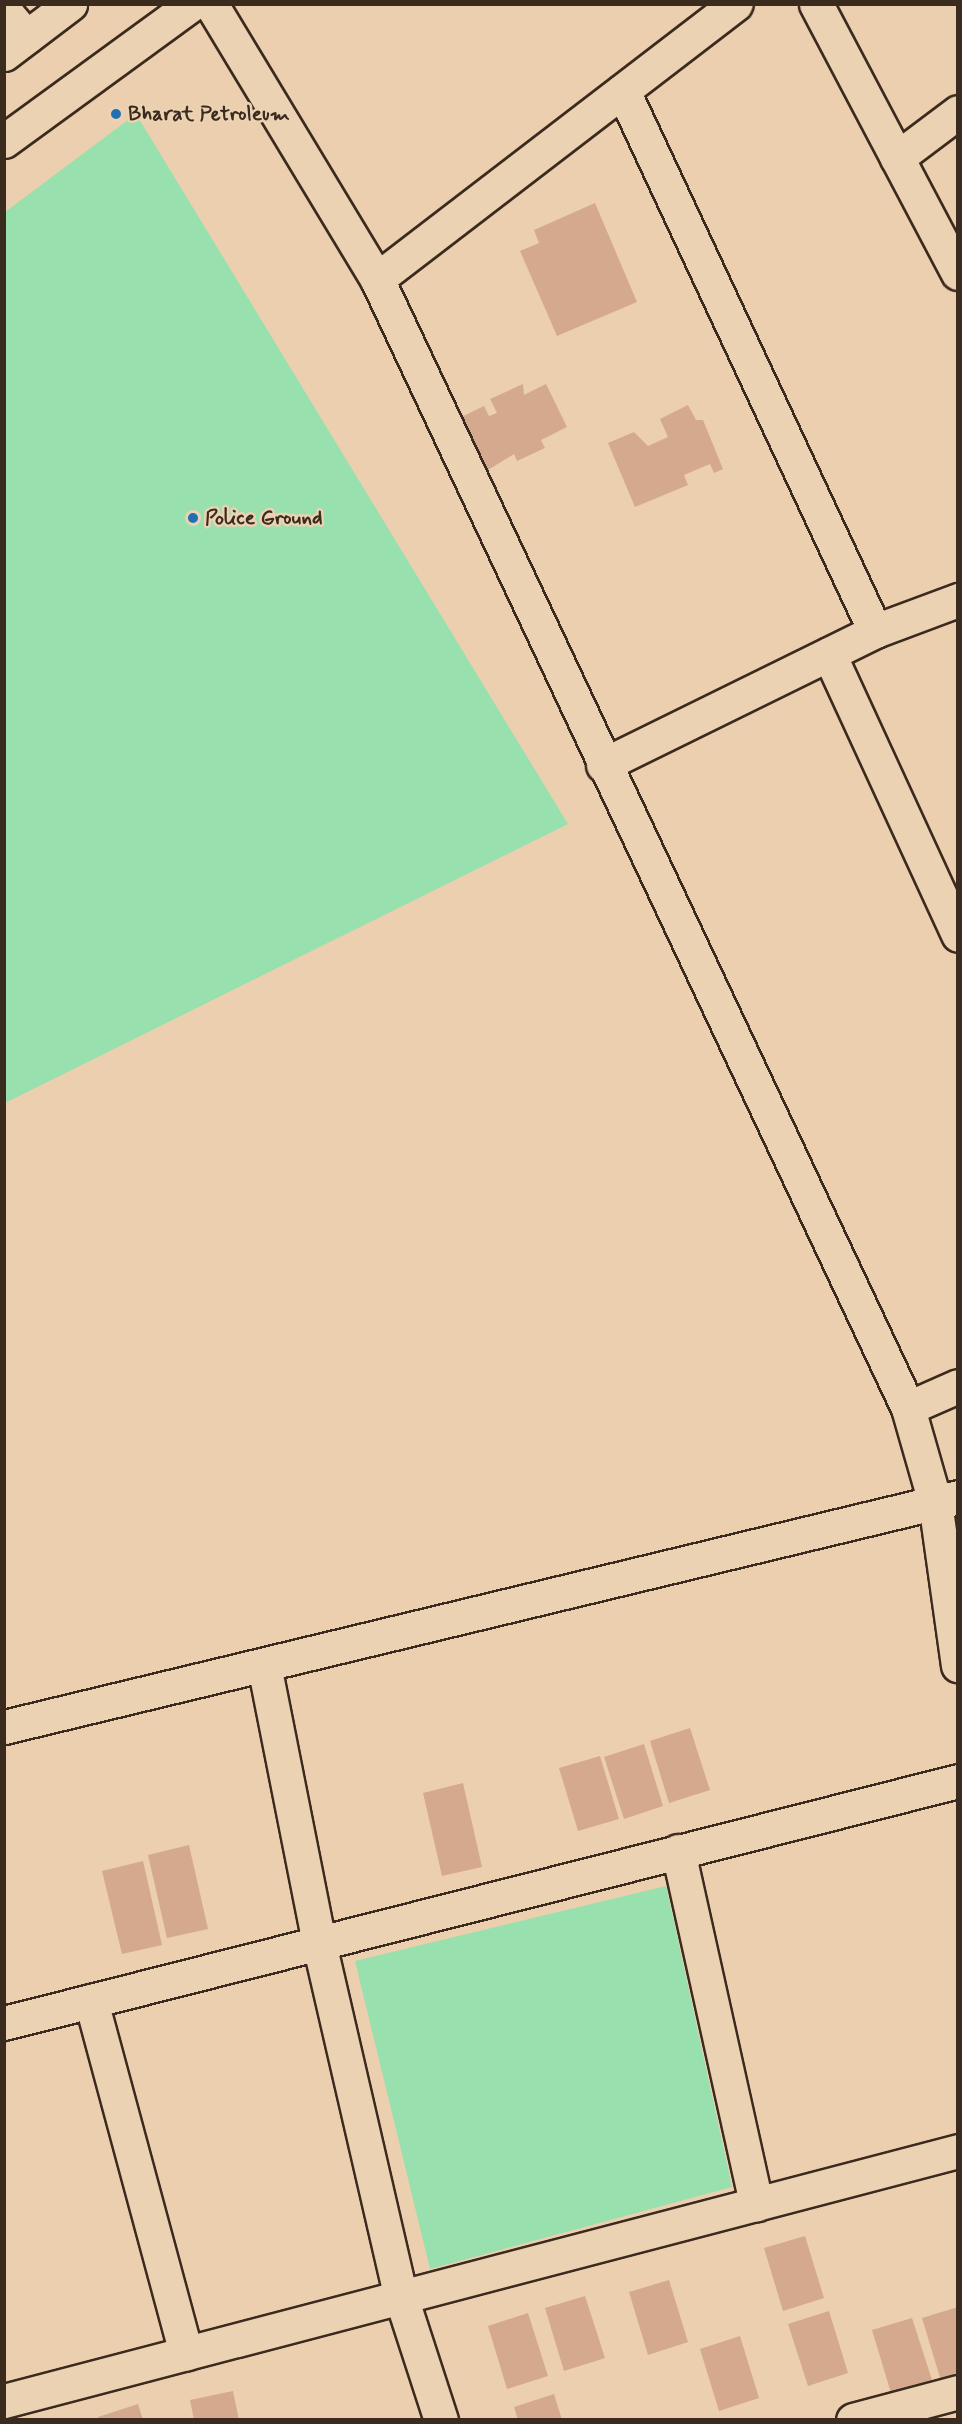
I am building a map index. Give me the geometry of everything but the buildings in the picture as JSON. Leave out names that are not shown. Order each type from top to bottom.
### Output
[{"type":"street","points":[[4,10],[16,45],[70,4]]},
{"type":"street","points":[[4,141],[192,4]]},
{"type":"street","points":[[210,4],[377,279],[603,765],[908,1408],[946,1501],[957,1665]]},
{"type":"street","points":[[377,279],[736,4]]},
{"type":"street","points":[[816,4],[957,273]]},
{"type":"street","points":[[623,91],[875,631]]},
{"type":"street","points":[[897,158],[957,112]]},
{"type":"street","points":[[603,765],[875,631],[957,600]]},
{"type":"street","points":[[829,654],[957,935]]},
{"type":"street","points":[[908,1408],[957,1386]]},
{"type":"street","points":[[4,1727],[946,1501]]},
{"type":"street","points":[[264,1665],[319,1943],[401,2297],[441,2420]]},
{"type":"street","points":[[4,2023],[957,1781]]},
{"type":"street","points":[[678,1851],[756,2204]]},
{"type":"street","points":[[91,2001],[186,2353]]},
{"type":"street","points":[[4,2401],[957,2151]]},
{"type":"street","points":[[854,2420],[957,2392]]},
{"type":"green space","name":"Police Ground","points":[[136,114],[568,824],[5,1103],[5,212]]},
{"type":"green space","points":[[666,1886],[732,2187],[430,2269],[355,1961]]},
{"type":"place","name":"Bharat Petroleum","points":[[116,114]]},
{"type":"place","name":"Police Ground","points":[[193,518]]}]
